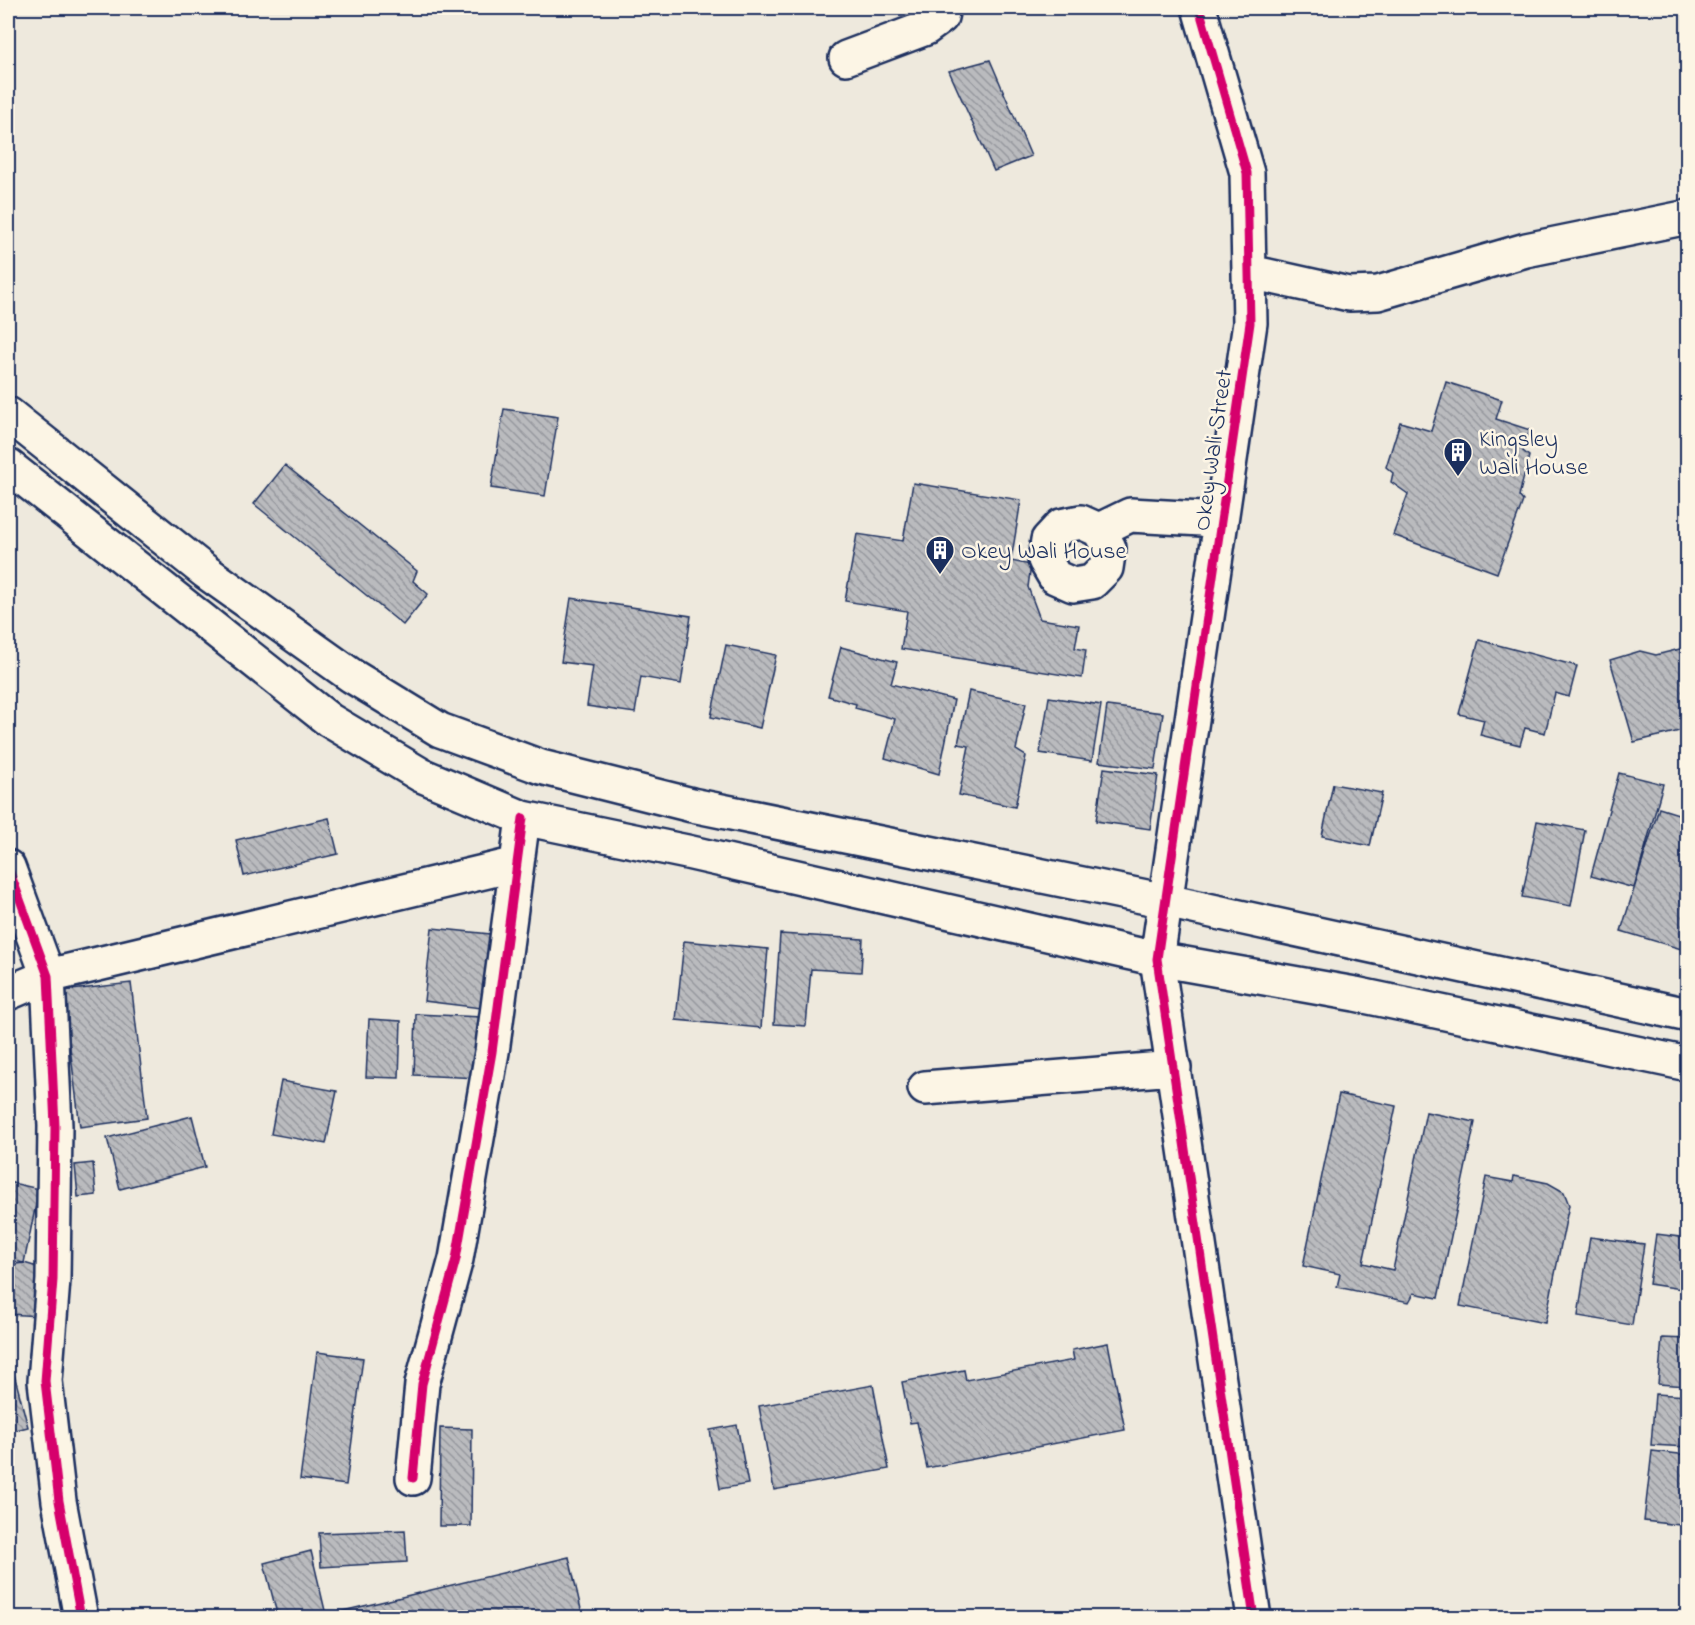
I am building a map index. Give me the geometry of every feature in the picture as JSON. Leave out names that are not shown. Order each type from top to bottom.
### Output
[{"type":"street","points":[[846,58],[926,28],[941,17],[943,8]]},
{"type":"street","name":"Okey Wali Street","points":[[1199,8],[1247,173],[1250,323],[1157,959],[1254,1617]]},
{"type":"street","points":[[1250,272],[1349,294],[1378,293],[1526,250],[1688,217]]},
{"type":"street","points":[[8,414],[206,572],[352,676],[440,730],[541,767],[692,806],[1166,901],[1688,1015]]},
{"type":"street","points":[[8,466],[329,720],[421,775],[524,818],[687,852],[1157,959],[1355,994],[1688,1064]]},
{"type":"street","points":[[1099,530],[1130,516],[1202,519],[1221,523]]},
{"type":"street","points":[[413,1478],[422,1384],[456,1259],[492,1052],[524,818]]},
{"type":"street","points":[[8,993],[48,976],[517,864]]},
{"type":"street","points":[[8,867],[48,976],[55,1126],[53,1280],[45,1381],[59,1501],[81,1617]]},
{"type":"street","points":[[925,1088],[1174,1068]]},
{"type":"building","points":[[990,60],[1031,156],[994,171],[949,71]]},
{"type":"building","name":"Kingsley Wali House","points":[[1446,382],[1502,400],[1496,419],[1530,430],[1523,451],[1529,456],[1519,496],[1523,501],[1497,573],[1393,535],[1408,494],[1391,482],[1393,473],[1386,467],[1400,422],[1431,431]]},
{"type":"building","points":[[504,409],[558,417],[545,496],[491,488]]},
{"type":"building","points":[[285,465],[417,571],[413,581],[428,594],[403,625],[254,504]]},
{"type":"building","name":"Okey Wali House","points":[[913,483],[1021,500],[1011,561],[1031,565],[1028,587],[1040,619],[1079,625],[1075,648],[1086,650],[1082,678],[901,649],[907,611],[845,601],[857,534],[903,541]]},
{"type":"building","points":[[571,598],[691,616],[681,684],[641,677],[635,713],[587,706],[593,666],[561,662]]},
{"type":"building","points":[[1479,640],[1577,666],[1569,697],[1555,693],[1545,733],[1525,728],[1520,745],[1480,735],[1484,720],[1459,714]]},
{"type":"building","points":[[726,645],[776,655],[760,728],[711,717]]},
{"type":"building","points":[[841,647],[897,662],[891,684],[954,700],[939,774],[885,758],[895,719],[855,708],[856,704],[828,696]]},
{"type":"building","points":[[1688,647],[1688,729],[1634,742],[1610,660],[1640,651],[1656,655]]},
{"type":"building","points":[[969,691],[1026,703],[1016,750],[1026,756],[1015,807],[959,795],[969,746],[958,744]]},
{"type":"building","points":[[1049,697],[1101,705],[1092,761],[1040,753]]},
{"type":"building","points":[[1107,706],[1163,713],[1155,769],[1099,762]]},
{"type":"building","points":[[1104,768],[1158,775],[1150,829],[1096,821]]},
{"type":"building","points":[[1619,773],[1663,784],[1634,888],[1591,876]]},
{"type":"building","points":[[1333,784],[1382,793],[1370,846],[1322,836]]},
{"type":"building","points":[[1659,808],[1688,817],[1688,951],[1621,931]]},
{"type":"building","points":[[329,818],[338,854],[244,876],[236,840]]},
{"type":"building","points":[[1537,821],[1585,830],[1571,906],[1522,897]]},
{"type":"building","points":[[432,928],[490,934],[481,1008],[424,1001]]},
{"type":"building","points":[[780,934],[863,939],[861,972],[811,969],[806,1026],[774,1024]]},
{"type":"building","points":[[684,941],[768,949],[761,1028],[676,1020]]},
{"type":"building","points":[[131,983],[147,1118],[80,1127],[63,991]]},
{"type":"building","points":[[416,1014],[482,1017],[479,1078],[414,1075]]},
{"type":"building","points":[[369,1019],[401,1021],[399,1078],[366,1077]]},
{"type":"building","points":[[281,1081],[337,1091],[326,1144],[271,1134]]},
{"type":"building","points":[[1339,1094],[1396,1106],[1363,1263],[1393,1270],[1426,1112],[1475,1122],[1438,1298],[1414,1293],[1409,1302],[1337,1287],[1340,1274],[1303,1266]]},
{"type":"building","points":[[192,1116],[205,1167],[120,1189],[107,1138]]},
{"type":"building","points":[[93,1163],[96,1195],[78,1197],[75,1165]]},
{"type":"building","points":[[1514,1176],[1548,1183],[1564,1192],[1569,1205],[1545,1323],[1460,1306],[1486,1177],[1513,1182]]},
{"type":"building","points":[[8,1182],[39,1189],[24,1263],[8,1260]]},
{"type":"building","points":[[1656,1234],[1688,1238],[1688,1290],[1649,1284]]},
{"type":"building","points":[[1590,1237],[1644,1244],[1632,1325],[1578,1316]]},
{"type":"building","points":[[24,1263],[41,1268],[38,1316],[8,1314],[8,1265]]},
{"type":"building","points":[[1662,1338],[1688,1339],[1688,1386],[1658,1384]]},
{"type":"building","points":[[1108,1343],[1125,1430],[927,1468],[917,1422],[910,1423],[902,1382],[964,1370],[966,1380],[1074,1360],[1072,1350]]},
{"type":"building","points":[[317,1352],[363,1358],[346,1485],[300,1479]]},
{"type":"building","points":[[13,1370],[28,1427],[8,1432],[8,1371]]},
{"type":"building","points":[[873,1385],[889,1469],[774,1490],[759,1406]]},
{"type":"building","points":[[1655,1394],[1688,1396],[1688,1447],[1651,1445]]},
{"type":"building","points":[[737,1425],[748,1484],[720,1489],[710,1430]]},
{"type":"building","points":[[440,1428],[472,1429],[471,1526],[439,1526]]},
{"type":"building","points":[[1652,1451],[1688,1455],[1688,1526],[1644,1521]]},
{"type":"building","points":[[405,1530],[407,1562],[321,1567],[319,1533]]},
{"type":"building","points":[[311,1551],[326,1615],[569,1557],[583,1618],[278,1618],[264,1563]]},
{"type":"cycle path","points":[[1199,8],[1247,173],[1250,323],[1157,959],[1254,1618]]},
{"type":"cycle path","points":[[413,1478],[422,1384],[456,1259],[492,1052],[523,818]]},
{"type":"cycle path","points":[[8,867],[48,976],[55,1126],[53,1280],[45,1381],[59,1501],[81,1618]]},
{"type":"place","name":"Kingsley Wali House","points":[[1458,478]]},
{"type":"place","name":"Okey Wali House","points":[[940,576]]}]
